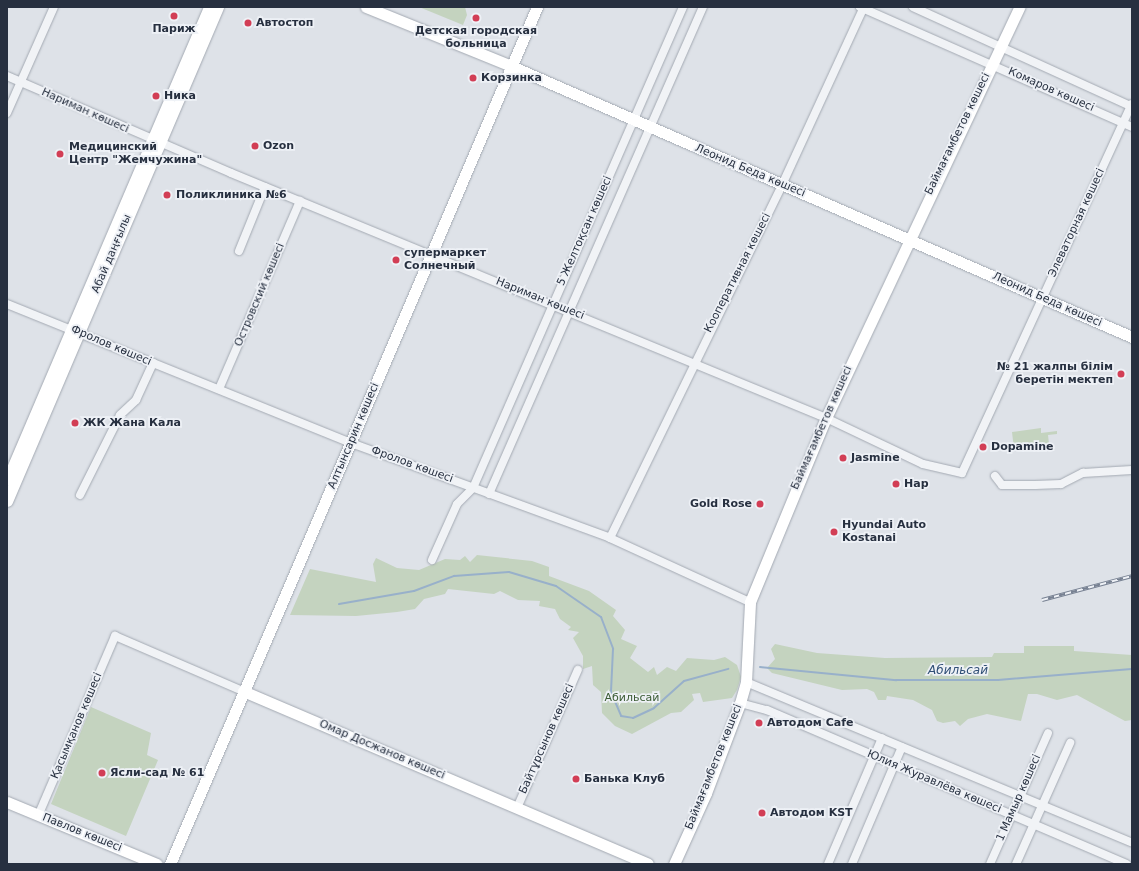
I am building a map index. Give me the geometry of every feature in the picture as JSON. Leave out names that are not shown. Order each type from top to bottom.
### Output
[{"type":"street","points":[[7,113],[54,7]]},
{"type":"street","name":"Абай даңғылы","points":[[156,142],[210,7]]},
{"type":"street","name":"Абай даңғылы","points":[[7,480],[75,330],[156,142],[218,7]]},
{"type":"street","name":"Леонид Беда көшесі","points":[[366,7],[512,66],[650,128],[907,238],[1132,337]]},
{"type":"street","name":"Алтынсарин көшесі","points":[[170,864],[243,691],[433,255],[538,7]]},
{"type":"street","name":"5 Желтоқсан көшесі","points":[[432,560],[457,504],[473,488],[683,7]]},
{"type":"street","name":"5 Желтоқсан көшесі","points":[[489,494],[703,7]]},
{"type":"street","name":"Комаров көшесі","points":[[913,7],[1132,106]]},
{"type":"street","name":"Баймағамбетов көшесі","points":[[674,864],[706,793],[740,703],[746,682],[750,602],[826,418],[907,238],[1019,7]]},
{"type":"street","name":"Комаров көшесі","points":[[862,8],[1132,127]]},
{"type":"street","name":"Кооперативная көшесі","points":[[610,538],[694,362],[782,185],[862,8]]},
{"type":"street","name":"Нариман көшесі","points":[[7,76],[156,142],[694,362],[826,418],[923,464],[962,473]]},
{"type":"street","name":"Элеваторная көшесі","points":[[962,473],[1123,122],[1132,106]]},
{"type":"street","points":[[239,251],[265,187]]},
{"type":"street","name":"Островский көшесі","points":[[219,389],[300,201]]},
{"type":"street","name":"Фролов көшесі","points":[[7,304],[75,330],[351,443],[610,538],[750,602]]},
{"type":"street","name":"Абай даңғылы","points":[[7,501],[75,330]]},
{"type":"street","points":[[80,494],[88,485],[120,415],[136,400],[153,363]]},
{"type":"street","points":[[995,476],[1002,484],[1061,484],[1084,474],[1132,470]]},
{"type":"street","name":"Омар Досжанов көшесі","points":[[115,636],[648,864]]},
{"type":"street","name":"Қасымқанов көшесі","points":[[38,816],[115,636]]},
{"type":"street","name":"Байтұрсынов көшесі","points":[[517,808],[578,670]]},
{"type":"street","name":"Юлия Журавлёва көшесі","points":[[746,682],[1132,843]]},
{"type":"street","name":"Юлия Журавлёва көшесі","points":[[740,703],[766,710],[1126,864]]},
{"type":"street","name":"1 Мамыр көшесі","points":[[990,864],[1048,733]]},
{"type":"street","points":[[828,864],[882,738]]},
{"type":"street","points":[[1016,864],[1070,743]]},
{"type":"street","points":[[852,864],[902,747]]},
{"type":"street","name":"Павлов көшесі","points":[[7,802],[157,864]]},
{"type":"green space","points":[[419,7],[465,7],[467,15],[463,25]]},
{"type":"green space","points":[[1041,428],[1041,433],[1057,431],[1057,434],[1048,435],[1049,444],[1014,449],[1012,432]]},
{"type":"green space","name":"Абильсай","points":[[477,555],[532,561],[549,567],[549,576],[589,591],[616,610],[613,616],[625,630],[621,639],[637,646],[630,658],[648,672],[654,667],[657,675],[667,667],[676,671],[687,658],[714,660],[725,657],[737,665],[741,677],[737,690],[732,698],[703,702],[700,693],[692,694],[694,700],[681,712],[671,713],[632,734],[615,726],[602,713],[601,692],[593,685],[592,666],[583,669],[583,656],[573,638],[579,632],[568,630],[571,627],[560,619],[555,609],[539,606],[540,601],[518,600],[500,591],[494,594],[448,589],[445,594],[424,599],[415,609],[397,612],[356,616],[290,615],[310,569],[376,582],[373,564],[376,558],[397,568],[419,570],[445,559],[460,560],[465,556],[470,562]]},
{"type":"green space","name":"Абильсай","points":[[775,644],[817,653],[885,658],[992,657],[994,653],[1024,653],[1024,646],[1074,646],[1074,651],[1132,655],[1132,720],[1125,721],[1077,695],[1057,700],[1037,694],[1028,694],[1021,721],[987,714],[968,719],[960,726],[955,721],[943,723],[937,721],[932,710],[913,700],[887,696],[886,700],[878,700],[874,692],[867,689],[842,690],[772,673],[767,668],[775,659],[771,649]]},
{"type":"green space","points":[[91,707],[151,733],[147,755],[158,760],[126,836],[51,804]]},
{"type":"waterway","name":"Абильсай","points":[[339,604],[414,591],[454,576],[509,572],[556,586],[601,617],[613,649],[611,692],[621,716],[633,718],[654,708],[684,681],[728,669]]},
{"type":"waterway","name":"Абильсай","points":[[760,667],[896,680],[998,680],[1132,669]]},
{"type":"railway","points":[[1042,600],[1132,576]]},
{"type":"place","name":"Париж","points":[[174,16]]},
{"type":"place","name":"Детская городская больница","points":[[476,18]]},
{"type":"place","name":"Автостоп","points":[[248,23]]},
{"type":"place","name":"Корзинка","points":[[473,78]]},
{"type":"place","name":"Ника","points":[[156,96]]},
{"type":"place","name":"Ozon","points":[[255,146]]},
{"type":"place","name":"Медицинский Центр \"Жемчужина\"","points":[[60,154]]},
{"type":"place","name":"Поликлиника №6","points":[[167,195]]},
{"type":"place","name":"супермаркет Солнечный","points":[[396,260]]},
{"type":"place","name":"№ 21 жалпы білім беретін мектеп","points":[[1121,374]]},
{"type":"place","name":"ЖК Жана Кала","points":[[75,423]]},
{"type":"place","name":"Dopamine","points":[[983,447]]},
{"type":"place","name":"Jasmine","points":[[843,458]]},
{"type":"place","name":"Нар","points":[[896,484]]},
{"type":"place","name":"Gold Rose","points":[[760,504]]},
{"type":"place","name":"Hyundai Auto Kostanai","points":[[834,532]]},
{"type":"place","name":"Автодом Cafe","points":[[759,723]]},
{"type":"place","name":"Ясли-сад № 61","points":[[102,773]]},
{"type":"place","name":"Банька Клуб","points":[[576,779]]},
{"type":"place","name":"Автодом KST","points":[[762,813]]}]
